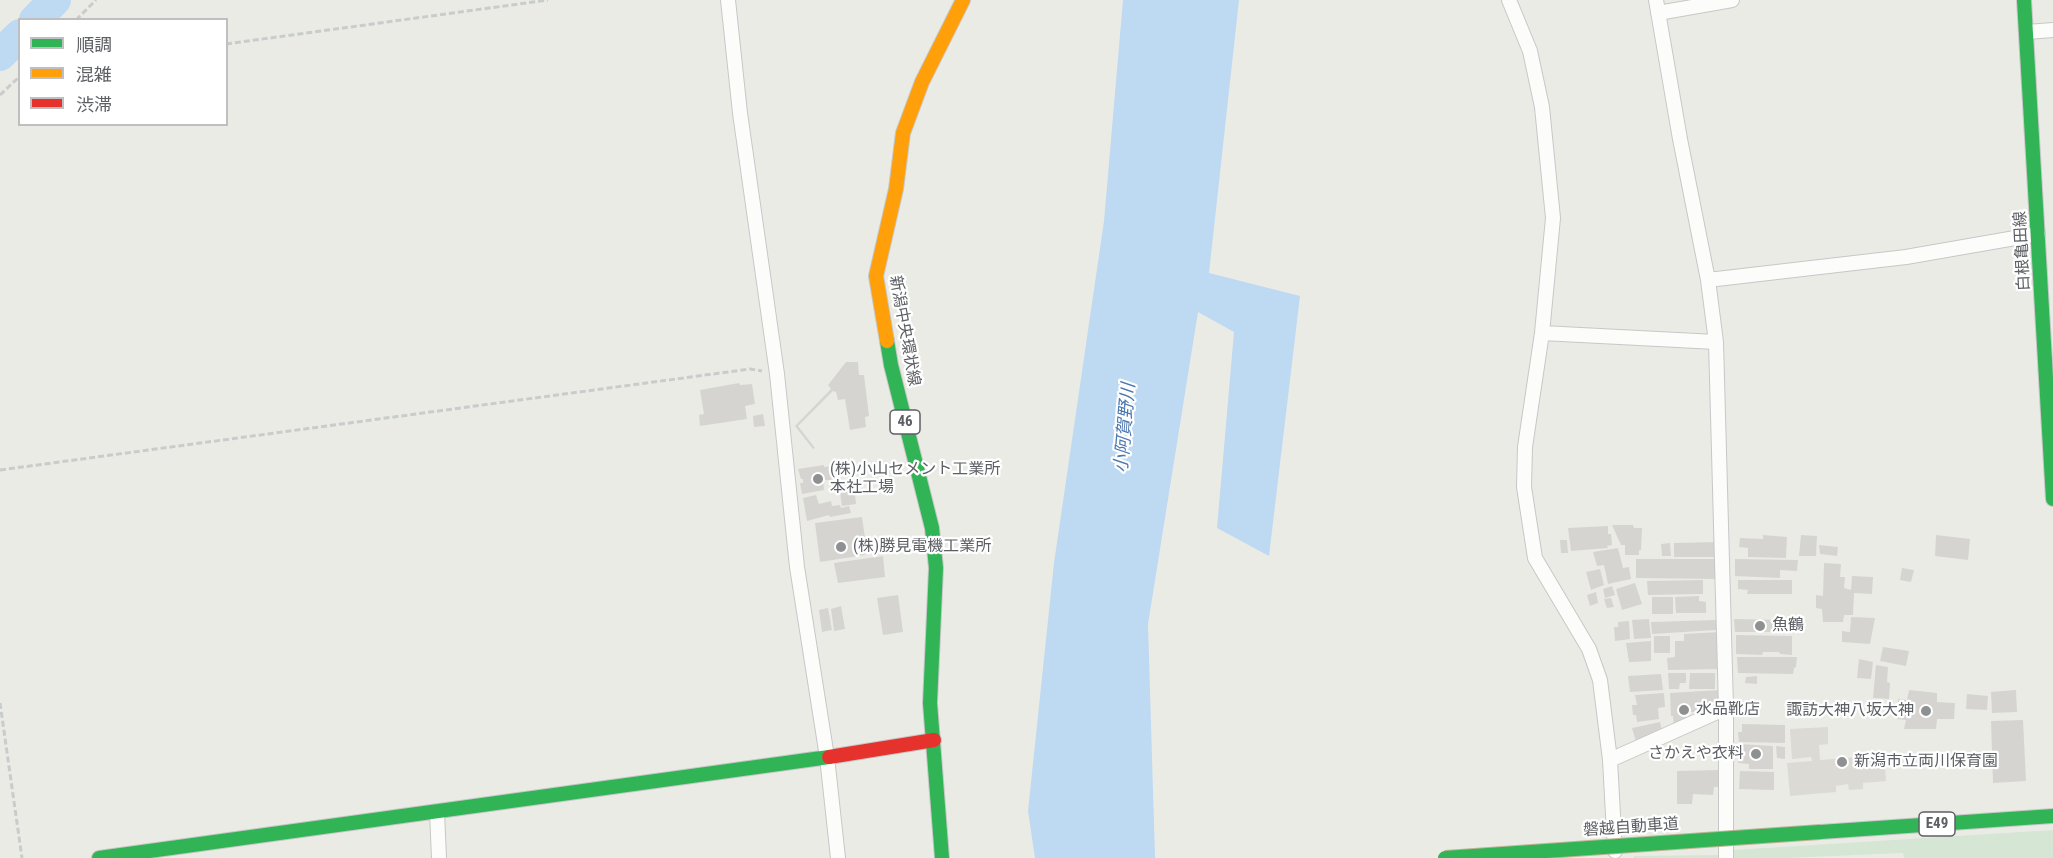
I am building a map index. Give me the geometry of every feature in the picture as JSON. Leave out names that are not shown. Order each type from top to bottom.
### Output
[{"type":"main road","name":"新潟中央環状線","points":[[942,858],[930,702],[936,568],[932,528],[891,365],[876,276],[896,189],[903,133],[922,82],[963,0]]},
{"type":"main road","name":"白根亀田線","points":[[2025,0],[2053,499]]},
{"type":"main road","points":[[99,858],[934,740]]},
{"type":"main road","name":"磐越自動車道","points":[[1445,858],[2053,816]]},
{"type":"street","points":[[728,0],[740,113],[777,374],[797,567],[826,757],[838,858]]},
{"type":"street","points":[[1509,0],[1530,51],[1542,107],[1553,218],[1542,333],[1525,447],[1524,487],[1535,558],[1588,649],[1600,680],[1610,760],[1615,858]]},
{"type":"street","points":[[1726,858],[1726,708],[1716,342],[1707,280],[1657,7],[1732,0]]},
{"type":"street","points":[[2027,32],[2053,30]]},
{"type":"street","points":[[1707,280],[1906,257],[2038,234]]},
{"type":"street","points":[[1542,333],[1716,342]]},
{"type":"street","points":[[1610,760],[1726,708]]},
{"type":"street","points":[[437,812],[438,858]]},
{"type":"path","points":[[78,18],[96,0]]},
{"type":"path","points":[[228,44],[548,0]]},
{"type":"path","points":[[0,95],[18,77]]},
{"type":"path","points":[[0,470],[750,369],[777,374]]},
{"type":"path","points":[[0,703],[22,858]]},
{"type":"shaded area","name":"新潟市立両川保育園","points":[[1828,727],[1828,744],[1819,745],[1820,760],[1884,755],[1886,781],[1863,783],[1863,789],[1849,790],[1848,784],[1836,786],[1836,792],[1790,796],[1787,763],[1812,761],[1811,757],[1792,759],[1790,729]]},
{"type":"green space","points":[[2053,830],[2053,858],[1904,858],[1903,853],[1734,858],[1734,850]]},
{"type":"green space","points":[[1720,855],[1720,858],[1634,858],[1634,856]]},
{"type":"water","name":"小阿賀野川","points":[[1123,0],[1239,0],[1209,273],[1300,296],[1269,556],[1217,528],[1234,332],[1198,312],[1148,624],[1155,858],[1035,858],[1028,811],[1054,563],[1104,221]]},
{"type":"building","points":[[846,362],[858,362],[859,375],[864,375],[869,416],[865,417],[866,427],[850,430],[845,399],[838,400],[836,392],[833,391],[798,426],[815,448],[813,449],[795,426],[831,389],[828,385]]},
{"type":"building","points":[[739,383],[740,385],[752,384],[755,404],[745,406],[747,419],[700,426],[699,415],[704,414],[700,390]]},
{"type":"building","points":[[763,414],[765,426],[754,427],[753,416]]},
{"type":"building","name":"(株)小山セメント工業所 本社工場","points":[[824,465],[824,467],[833,466],[834,480],[823,480],[824,490],[802,494],[800,483],[803,483],[803,479],[798,469]]},
{"type":"building","points":[[854,484],[856,504],[842,506],[839,486]]},
{"type":"building","points":[[816,495],[819,504],[831,501],[832,506],[840,505],[841,508],[849,506],[851,513],[830,517],[829,515],[807,521],[803,498]]},
{"type":"building","name":"(株)勝見電機工業所","points":[[862,517],[865,555],[820,562],[815,523]]},
{"type":"building","points":[[1612,525],[1633,525],[1634,528],[1642,528],[1639,555],[1625,555],[1625,545],[1621,545]]},
{"type":"building","points":[[1608,526],[1612,545],[1607,546],[1608,548],[1571,551],[1568,528]]},
{"type":"building","points":[[1763,535],[1787,537],[1786,558],[1748,557],[1748,548],[1739,547],[1740,538],[1763,539]]},
{"type":"building","points":[[1801,535],[1817,536],[1816,556],[1799,556]]},
{"type":"building","points":[[1936,535],[1970,539],[1968,560],[1935,556]]},
{"type":"building","points":[[1560,540],[1567,540],[1568,553],[1561,553]]},
{"type":"building","points":[[1717,542],[1717,557],[1674,557],[1674,543]]},
{"type":"building","points":[[1670,543],[1671,556],[1662,556],[1661,544]]},
{"type":"building","points":[[1819,545],[1838,547],[1837,556],[1820,554]]},
{"type":"building","points":[[1618,548],[1623,568],[1629,567],[1631,579],[1608,584],[1604,565],[1597,566],[1593,552]]},
{"type":"building","points":[[883,556],[885,577],[838,583],[834,563]]},
{"type":"building","points":[[1636,559],[1718,559],[1718,579],[1636,578]]},
{"type":"building","points":[[1735,559],[1798,560],[1797,571],[1780,570],[1780,578],[1735,576]]},
{"type":"building","points":[[1824,563],[1841,564],[1840,577],[1845,577],[1844,588],[1851,590],[1852,576],[1873,577],[1872,594],[1854,593],[1853,615],[1844,615],[1843,622],[1823,622],[1822,609],[1816,608],[1816,595],[1823,596]]},
{"type":"building","points":[[1902,568],[1914,570],[1911,582],[1900,580]]},
{"type":"building","points":[[1600,569],[1604,585],[1591,590],[1586,572]]},
{"type":"building","points":[[1703,580],[1703,594],[1648,595],[1647,581]]},
{"type":"building","points":[[1738,580],[1792,580],[1792,594],[1747,594],[1748,590],[1738,589]]},
{"type":"building","points":[[1635,583],[1642,604],[1622,610],[1616,589]]},
{"type":"building","points":[[1612,586],[1615,595],[1605,598],[1603,589]]},
{"type":"building","points":[[1596,592],[1598,603],[1590,606],[1587,595]]},
{"type":"building","points":[[898,595],[903,632],[883,635],[877,598]]},
{"type":"building","points":[[1699,596],[1699,601],[1706,602],[1706,613],[1676,613],[1675,597]]},
{"type":"building","points":[[1652,597],[1673,597],[1673,614],[1652,614]]},
{"type":"building","points":[[1611,598],[1614,607],[1607,608],[1604,599]]},
{"type":"building","points":[[841,606],[845,629],[834,631],[831,609]]},
{"type":"building","points":[[828,608],[832,630],[822,632],[819,610]]},
{"type":"building","points":[[1851,617],[1875,618],[1870,644],[1842,642],[1842,631],[1850,632]]},
{"type":"building","points":[[1649,619],[1651,638],[1634,639],[1632,620]]},
{"type":"building","name":"魚鶴","points":[[1734,619],[1786,620],[1786,632],[1735,632]]},
{"type":"building","points":[[1716,620],[1716,630],[1652,634],[1651,622]]},
{"type":"building","points":[[1629,621],[1630,639],[1615,641],[1614,627],[1618,627],[1618,622]]},
{"type":"building","points":[[1720,632],[1720,669],[1668,670],[1667,658],[1675,657],[1675,641],[1684,641],[1684,634]]},
{"type":"building","points":[[1736,635],[1792,636],[1792,655],[1779,652],[1763,652],[1762,655],[1736,654]]},
{"type":"building","points":[[1654,636],[1670,636],[1670,653],[1654,653]]},
{"type":"building","points":[[1651,641],[1651,661],[1629,662],[1626,643]]},
{"type":"building","points":[[1883,647],[1909,651],[1906,666],[1880,661]]},
{"type":"building","points":[[1737,657],[1797,657],[1793,674],[1738,673]]},
{"type":"building","points":[[1859,659],[1873,662],[1871,679],[1857,678]]},
{"type":"building","points":[[1876,665],[1888,667],[1889,699],[1873,698]]},
{"type":"building","points":[[1668,673],[1686,673],[1686,683],[1680,683],[1679,689],[1669,689]]},
{"type":"building","points":[[1690,673],[1715,673],[1715,689],[1689,689]]},
{"type":"building","points":[[1661,674],[1663,690],[1630,692],[1628,676]]},
{"type":"building","points":[[1757,676],[1757,684],[1745,683],[1746,677]]},
{"type":"building","name":"水品靴店","points":[[1720,690],[1720,701],[1711,702],[1711,705],[1706,708],[1698,709],[1698,712],[1686,712],[1686,721],[1674,727],[1670,693]]},
{"type":"building","name":"諏訪大神八坂大神","points":[[1909,690],[1937,693],[1937,702],[1955,703],[1954,719],[1937,719],[1936,729],[1904,729],[1906,720],[1896,719],[1898,699],[1907,700]]},
{"type":"building","points":[[2016,690],[2017,712],[1992,713],[1991,692]]},
{"type":"building","points":[[1664,693],[1665,707],[1658,708],[1659,719],[1637,722],[1636,715],[1633,715],[1632,705],[1637,705],[1635,695]]},
{"type":"building","points":[[1967,694],[1988,696],[1987,710],[1966,709]]},
{"type":"building","points":[[2023,720],[2026,781],[1993,783],[1991,721]]},
{"type":"building","points":[[1660,722],[1663,735],[1637,745],[1632,728]]},
{"type":"building","points":[[1742,724],[1785,725],[1785,743],[1739,742],[1738,732],[1742,732]]},
{"type":"building","name":"さかえや衣料","points":[[1739,744],[1773,746],[1773,769],[1749,769],[1749,764],[1738,763]]},
{"type":"building","points":[[1776,746],[1785,747],[1785,759],[1777,758]]},
{"type":"building","points":[[1719,770],[1718,787],[1714,787],[1713,795],[1693,794],[1692,804],[1677,804],[1677,771]]},
{"type":"building","points":[[1740,771],[1774,772],[1774,790],[1739,789]]},
{"type":"waterway","points":[[37,18],[55,0]]},
{"type":"waterway","points":[[0,55],[18,37]]},
{"type":"traffic: fast","points":[[2024,0],[2053,499]]},
{"type":"traffic: fast","points":[[887,341],[932,528],[936,568],[930,703],[942,858]]},
{"type":"traffic: fast","points":[[99,858],[829,757]]},
{"type":"traffic: fast","points":[[1820,832],[2053,816]]},
{"type":"traffic: fast","points":[[1445,858],[1820,832]]},
{"type":"traffic: slow","points":[[887,341],[876,276],[896,189],[903,133],[922,82],[963,0]]},
{"type":"traffic: jam","points":[[829,757],[934,740]]},
{"type":"place","name":"(株)小山セメント工業所 本社工場","points":[[818,479]]},
{"type":"place","name":"(株)勝見電機工業所","points":[[841,547]]},
{"type":"place","name":"魚鶴","points":[[1760,626]]},
{"type":"place","name":"水品靴店","points":[[1684,710]]},
{"type":"place","name":"諏訪大神八坂大神","points":[[1926,711]]},
{"type":"place","name":"さかえや衣料","points":[[1756,754]]},
{"type":"place","name":"新潟市立両川保育園","points":[[1842,762]]}]
